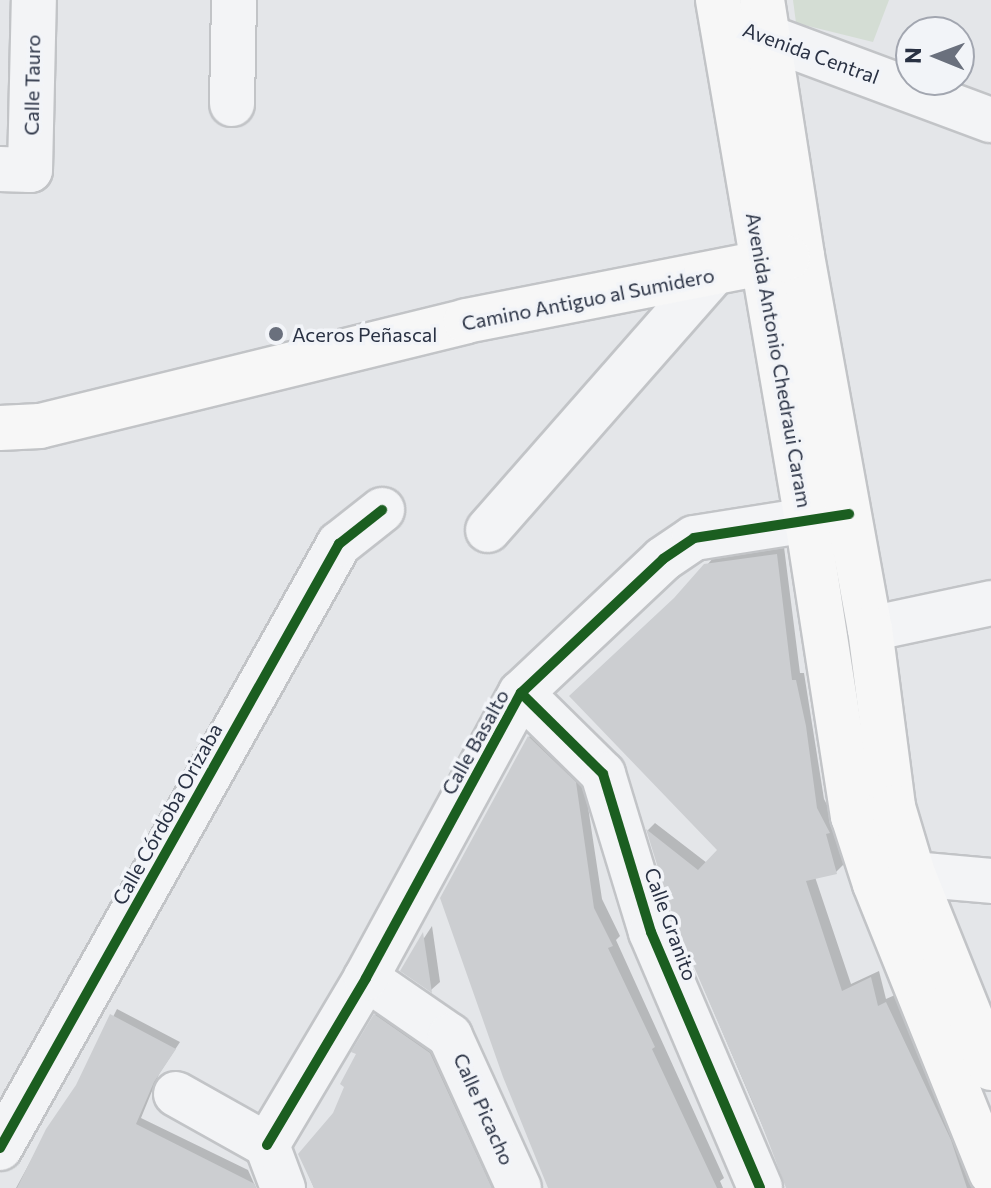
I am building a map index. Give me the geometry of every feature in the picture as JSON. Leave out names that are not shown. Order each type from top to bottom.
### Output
[{"type":"main road","name":"Avenida Antonio Chedraui Caram","points":[[720,10],[781,260],[828,517],[853,816],[894,879],[991,1068]]},
{"type":"main road","name":"Avenida Antonio Chedraui Caram","points":[[765,18],[781,260]]},
{"type":"main road","name":"Camino Antiguo al Sumidero","points":[[0,428],[40,426],[466,321],[781,260]]},
{"type":"main road","name":"Avenida Antonio Chedraui Caram","points":[[828,517],[870,629],[893,807],[894,879],[991,1173]]},
{"type":"street","name":"Calle Tauro","points":[[15,170],[16,67],[34,0]]},
{"type":"street","points":[[232,104],[234,0]]},
{"type":"street","name":"Avenida Central","points":[[720,10],[765,18],[991,120]]},
{"type":"street","points":[[488,530],[711,276]]},
{"type":"street","name":"Calle Córdoba Orizaba","points":[[0,1148],[339,544],[382,510]]},
{"type":"street","name":"Calle Basalto","points":[[267,1145],[366,978],[521,693],[663,559],[694,538],[828,517]]},
{"type":"street","points":[[870,629],[991,603]]},
{"type":"street","name":"Calle Granito","points":[[521,693],[603,774],[651,932],[760,1188]]},
{"type":"street","points":[[894,879],[991,881]]},
{"type":"street","name":"Calle Picacho","points":[[366,978],[450,1036],[519,1188]]},
{"type":"street","points":[[176,1094],[267,1145],[283,1188]]},
{"type":"shaded area","points":[[793,0],[889,0],[873,42],[796,23]]},
{"type":"building","points":[[777,554],[792,680],[796,680],[806,726],[817,808],[830,833],[826,834],[837,874],[806,881],[842,991],[871,977],[878,1006],[886,1002],[951,1140],[967,1188],[786,1188],[757,1112],[675,923],[646,829],[698,870],[717,850],[569,696],[674,598],[704,564]]},
{"type":"building","points":[[528,736],[576,782],[594,908],[613,946],[608,948],[655,1047],[652,1049],[717,1188],[548,1188],[503,1077],[440,898]]},
{"type":"building","points":[[423,932],[432,993],[400,971]]},
{"type":"building","points":[[110,1014],[176,1049],[154,1082],[136,1124],[255,1184],[256,1188],[17,1188],[46,1129],[76,1085]]},
{"type":"building","points":[[374,1014],[430,1053],[492,1188],[314,1188],[298,1154],[333,1113],[344,1087],[340,1084],[356,1054],[351,1052]]},
{"type":"cycle path","points":[[0,1148],[339,544],[382,510]]},
{"type":"cycle path","points":[[267,1145],[366,978],[521,693],[663,559],[694,538],[849,514]]},
{"type":"cycle path","points":[[521,693],[603,774],[651,932],[760,1188]]},
{"type":"place","name":"Aceros Peñascal","points":[[276,334]]}]
